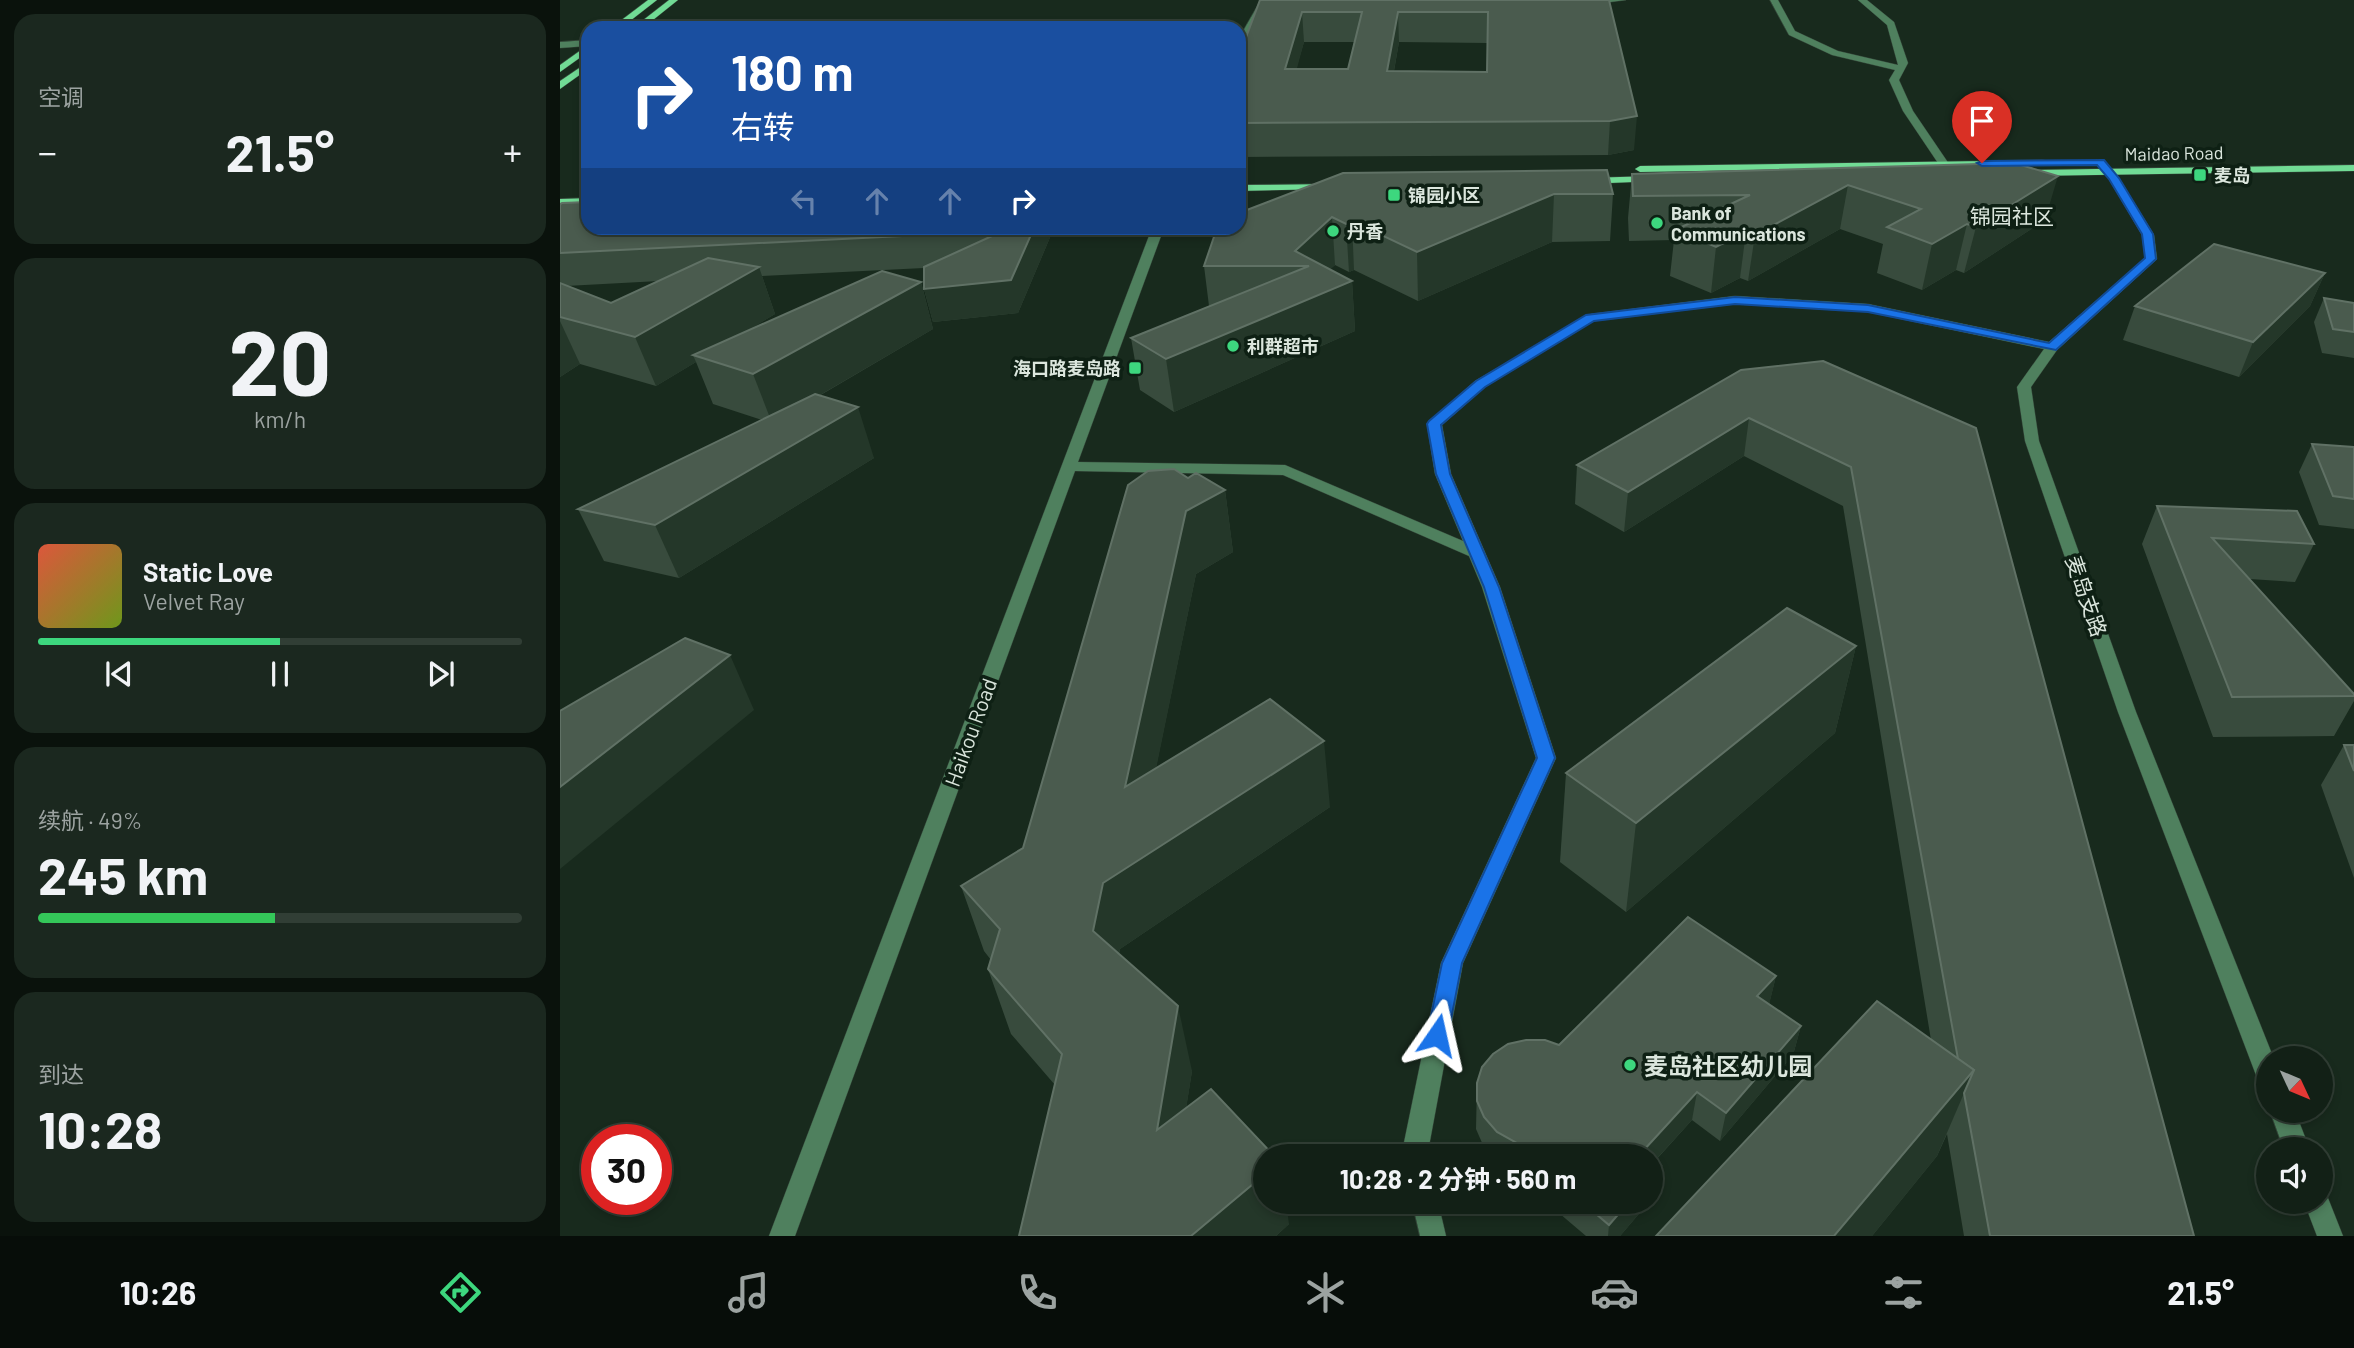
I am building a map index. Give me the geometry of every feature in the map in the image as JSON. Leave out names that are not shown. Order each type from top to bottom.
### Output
[{"type":"main road","points":[[624,21],[653,0]]},
{"type":"main road","points":[[646,21],[674,0]]},
{"type":"main road","points":[[560,69],[581,52]]},
{"type":"main road","points":[[560,86],[581,70]]},
{"type":"main road","name":"Maidao Road","points":[[2354,158],[2104,167],[1577,176],[1944,164],[2104,167],[2354,168]]},
{"type":"main road","points":[[1246,177],[1333,176]]},
{"type":"main road","points":[[1246,188],[1345,186]]},
{"type":"main road","points":[[560,191],[581,191]]},
{"type":"main road","points":[[560,202],[581,201]]},
{"type":"street","points":[[1581,2],[1622,0]]},
{"type":"street","points":[[1774,0],[1792,33],[1835,53],[1900,68]]},
{"type":"street","points":[[1862,0],[1891,24],[1903,63],[1894,80],[1908,111],[1944,164]]},
{"type":"street","points":[[1246,30],[1263,3],[1276,5]]},
{"type":"street","points":[[560,45],[581,46]]},
{"type":"street","name":"麦岛支路","points":[[2104,167],[2148,234],[2151,259],[2052,347],[2024,387],[2032,441],[2127,712],[2257,1046]]},
{"type":"street","name":"Haikou Road","points":[[782,1236],[1155,235]]},
{"type":"street","points":[[1417,1144],[1452,963],[1546,758],[1491,587],[1443,474],[1434,424],[1480,384],[1591,318],[1735,300],[1868,309],[2052,347]]},
{"type":"street","points":[[1069,466],[1285,470],[1476,553]]},
{"type":"street","points":[[1428,1214],[1433,1236]]},
{"type":"street","points":[[2322,1214],[2330,1236]]},
{"type":"building","points":[[1260,0],[1609,0],[1637,116],[1610,121],[1246,123],[1246,37]],"holes":[[[1302,12],[1362,12],[1348,69],[1285,69]],[[1398,12],[1488,12],[1487,72],[1387,71]]]},
{"type":"building","points":[[2014,163],[2058,176],[1976,227],[1967,224],[1932,244],[1887,227],[1921,209],[1848,185],[1755,235],[1746,232],[1716,247],[1675,230],[1750,195],[1633,196],[1632,174]]},
{"type":"building","points":[[1607,170],[1613,194],[1554,194],[1417,252],[1352,221],[1346,224],[1332,217],[1295,251],[1352,281],[1166,359],[1131,338],[1309,266],[1204,266],[1215,235],[1246,235],[1246,210],[1343,173]]},
{"type":"building","points":[[581,202],[581,235],[922,235],[560,253],[562,203]]},
{"type":"building","points":[[994,235],[1031,235],[1011,280],[924,289],[924,267]]},
{"type":"building","points":[[2214,244],[2325,273],[2253,342],[2135,306]]},
{"type":"building","points":[[708,258],[759,267],[635,337],[560,317],[560,283],[611,303]]},
{"type":"building","points":[[882,271],[921,282],[753,374],[693,355]]},
{"type":"building","points":[[2324,298],[2354,303],[2354,332],[2333,329]]},
{"type":"building","points":[[1823,361],[1976,428],[2194,1236],[1990,1236],[1964,1093],[1974,1070],[1958,1059],[1851,467],[1749,418],[1628,492],[1577,465],[1741,370]]},
{"type":"building","points":[[815,394],[858,407],[655,525],[578,509]]},
{"type":"building","points":[[2312,444],[2354,447],[2354,499],[2333,496]]},
{"type":"building","points":[[1174,469],[1188,478],[1196,473],[1225,490],[1186,511],[1125,787],[1270,699],[1324,741],[1103,883],[1093,931],[1178,1006],[1157,1130],[1211,1089],[1263,1144],[1253,1144],[1253,1184],[1191,1236],[1019,1236],[1062,1054],[988,969],[1000,929],[961,886],[1023,848],[1128,485],[1148,471]]},
{"type":"building","points":[[2157,506],[2297,511],[2314,544],[2212,538],[2354,696],[2232,697]]},
{"type":"building","points":[[1787,608],[1856,646],[1636,823],[1566,773]]},
{"type":"building","points":[[685,638],[730,655],[560,787],[560,711]]},
{"type":"building","points":[[2344,745],[2354,745],[2354,771]]},
{"type":"building","points":[[1688,917],[1776,976],[1757,996],[1801,1026],[1726,1113],[1697,1092],[1649,1144],[1519,1144],[1497,1132],[1484,1117],[1477,1101],[1477,1083],[1482,1067],[1493,1054],[1508,1044],[1545,1040],[1559,1045]]},
{"type":"building","points":[[1877,1001],[1974,1070],[1834,1236],[1656,1236]]},
{"type":"building","points":[[1596,1214],[1619,1214],[1609,1225]]},
{"type":"place","name":"麦岛","points":[[2200,175]]},
{"type":"place","name":"锦园小区","points":[[1394,195]]},
{"type":"place","name":"Bank of Communications","points":[[1657,223]]},
{"type":"place","name":"丹香","points":[[1333,231]]},
{"type":"place","name":"利群超市","points":[[1233,346]]},
{"type":"place","name":"海口路麦岛路","points":[[1135,368]]},
{"type":"place","name":"麦岛社区幼儿园","points":[[1630,1065]]},
{"type":"district","name":"锦园社区","points":[[2012,215]]},
{"type":"route","points":[[1437,1035],[1452,963],[1546,758],[1491,587],[1443,474],[1434,424],[1480,384],[1591,318],[1735,300],[1868,309],[2052,347],[2151,259],[2148,234],[2114,178],[2100,162],[1982,163]]}]
